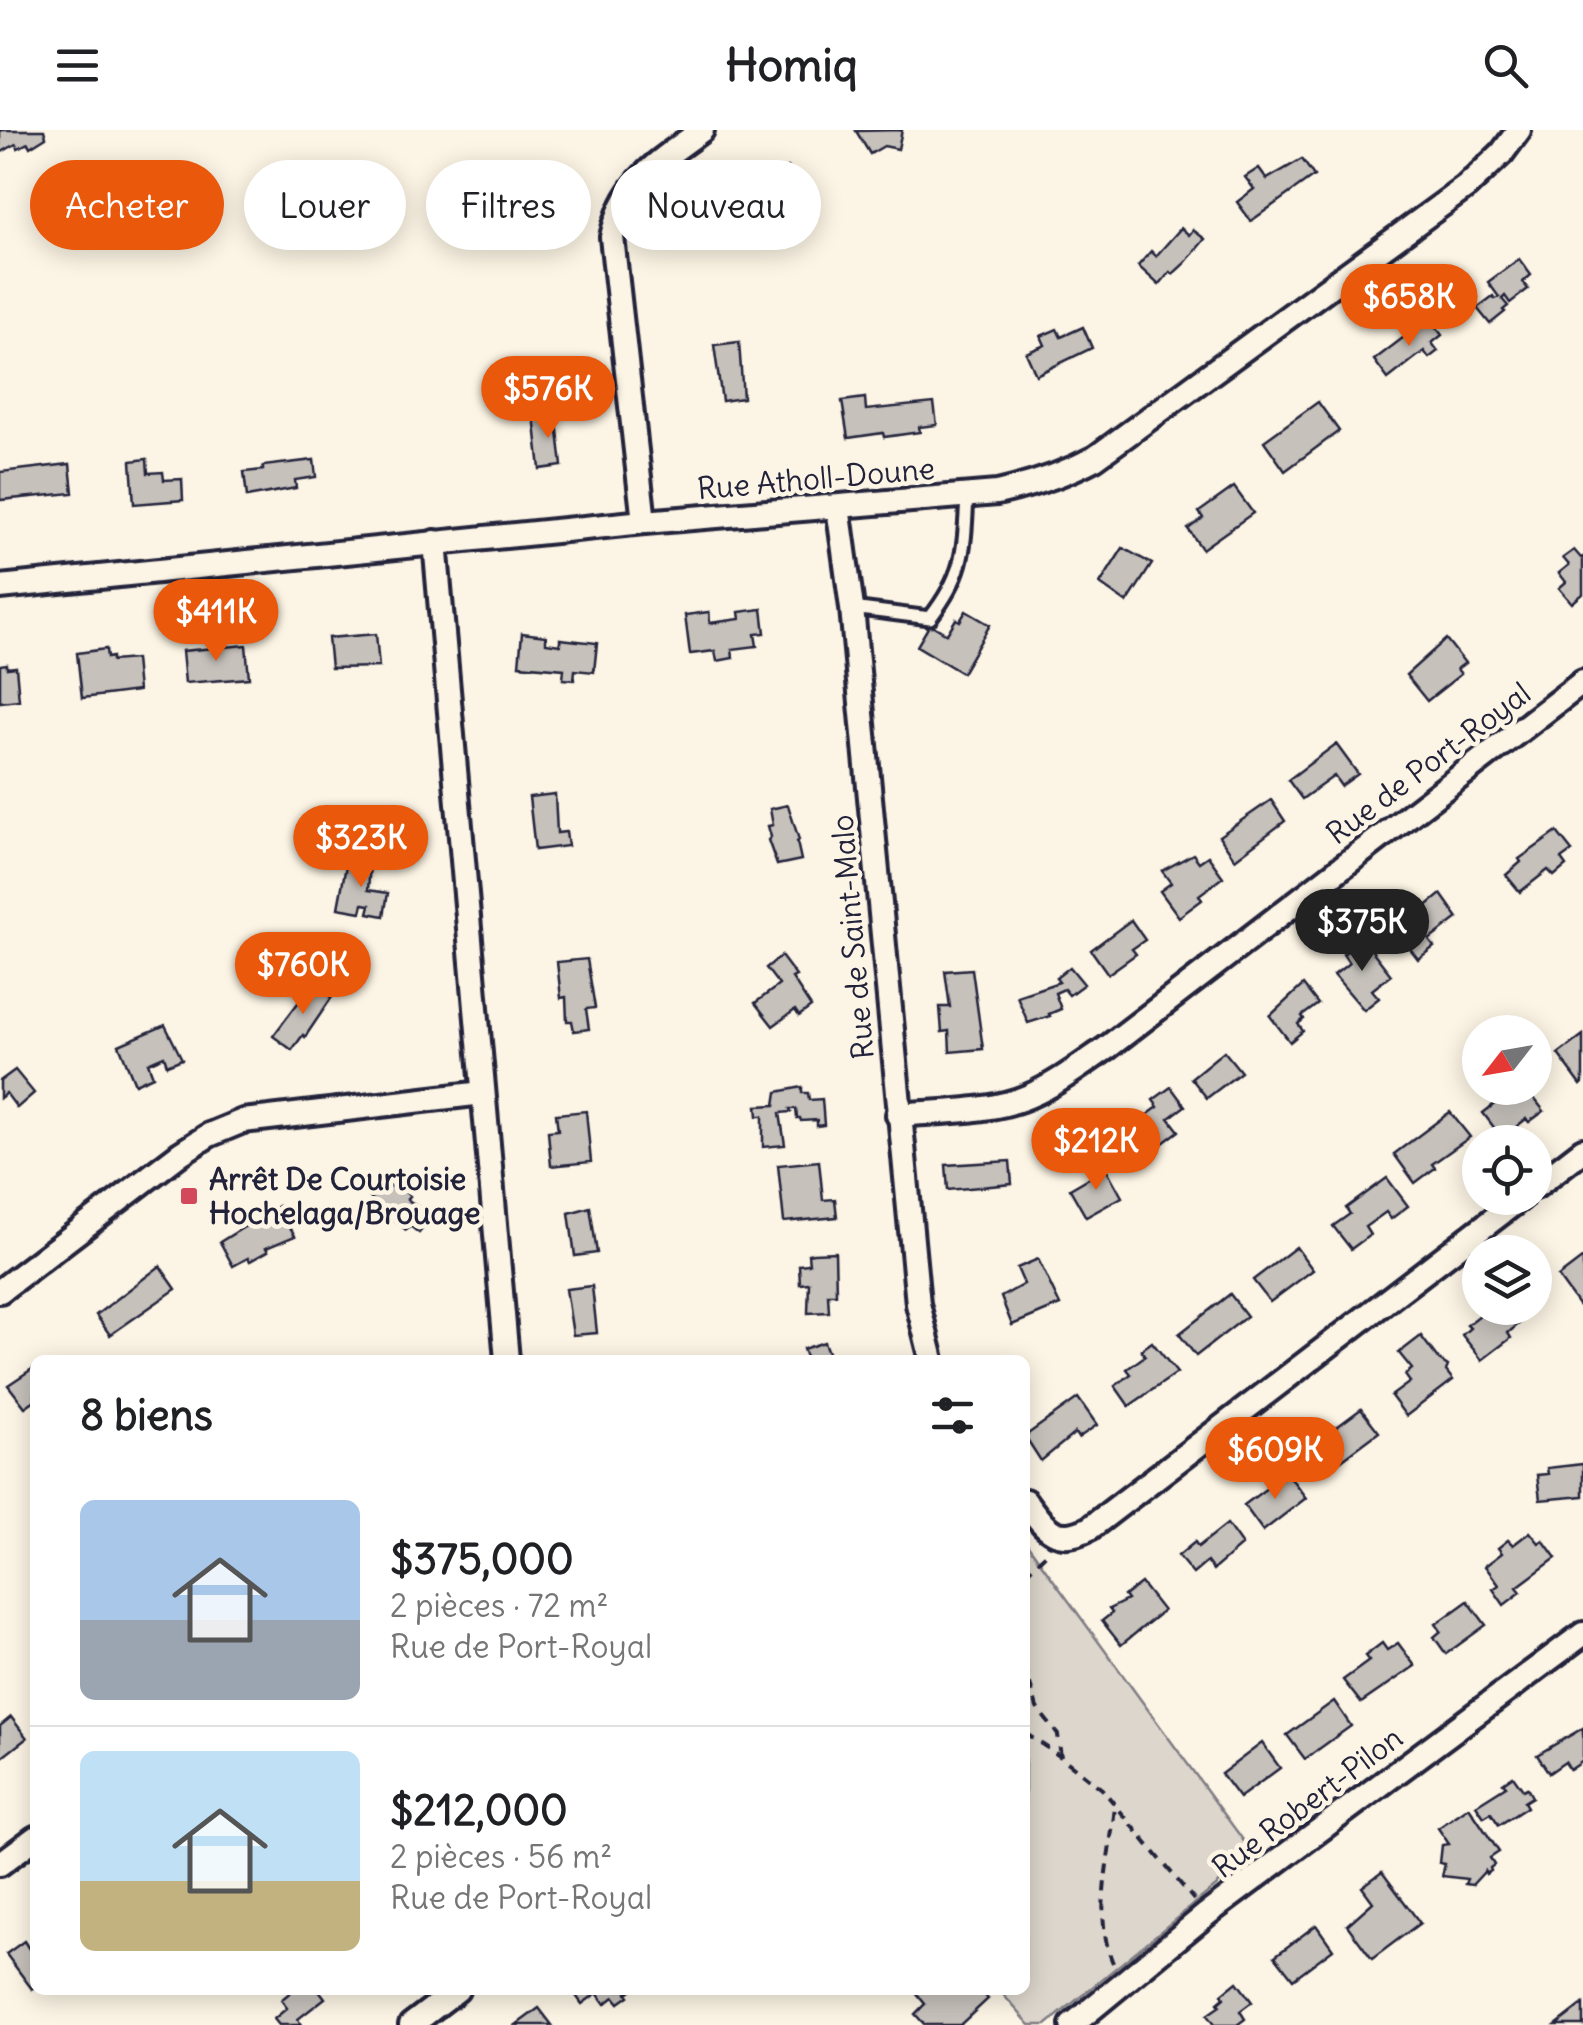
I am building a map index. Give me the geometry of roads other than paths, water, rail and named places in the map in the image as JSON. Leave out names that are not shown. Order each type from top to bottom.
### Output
[{"type":"street","points":[[644,522],[612,237],[617,215],[638,179],[702,130]]},
{"type":"street","name":"Rue Atholl-Doune","points":[[0,587],[644,522],[968,496],[1032,486],[1095,458],[1466,188],[1502,154],[1519,130]]},
{"type":"street","name":"Rue de Saint-Malo","points":[[838,507],[852,608],[918,1304],[931,1355]]},
{"type":"street","points":[[435,542],[508,1355]]},
{"type":"street","name":"Rue de Port-Royal","points":[[898,1115],[998,1106],[1026,1097],[1068,1074],[1583,682]]},
{"type":"street","points":[[0,1290],[181,1153],[243,1122],[483,1094]]},
{"type":"street","points":[[1552,1173],[1583,1150]]},
{"type":"street","points":[[1030,1508],[1044,1526],[1059,1536],[1074,1536],[1090,1528],[1499,1215]]},
{"type":"street","name":"Rue Robert-Pilon","points":[[1072,2025],[1206,1914],[1583,1634]]},
{"type":"street","points":[[0,1864],[30,1842]]},
{"type":"street","points":[[411,2025],[450,1995]]},
{"type":"lane","points":[[852,608],[930,618],[952,590],[964,554],[968,496]]},
{"type":"place","name":"Arrêt De Courtoisie Hochelaga/Brouage","points":[[189,1196]]}]
